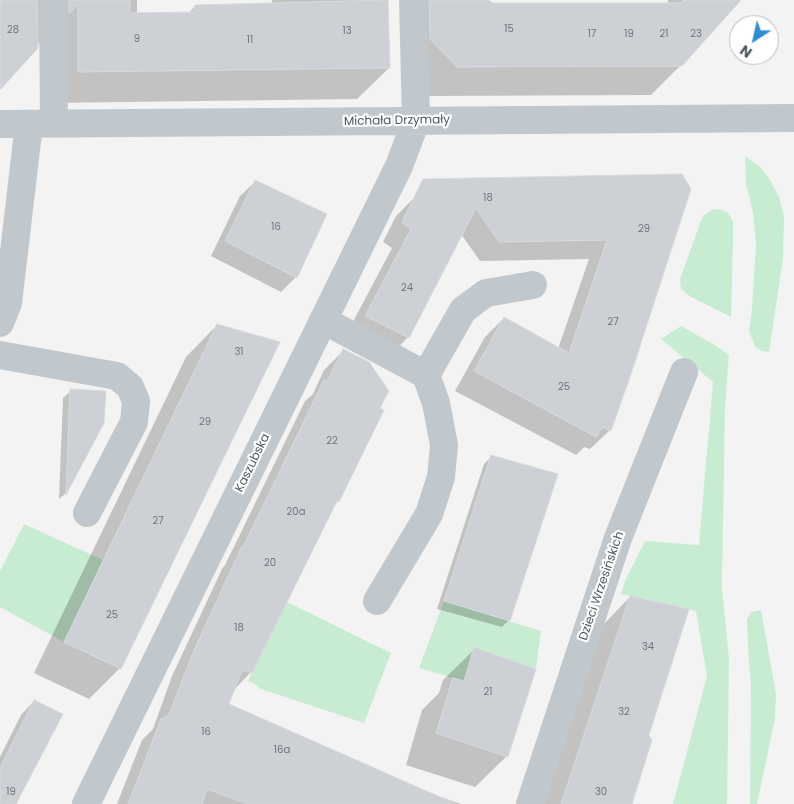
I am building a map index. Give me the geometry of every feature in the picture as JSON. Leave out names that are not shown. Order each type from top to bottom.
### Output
[{"type":"street","points":[[0,323],[8,303],[41,124],[53,0]]},
{"type":"street","points":[[413,0],[416,121]]},
{"type":"street","name":"Michała Drzymały","points":[[0,124],[794,118]]},
{"type":"street","name":"Kaszubska","points":[[86,804],[399,166],[416,121]]},
{"type":"street","points":[[426,375],[463,310],[486,293],[533,285]]},
{"type":"street","points":[[323,320],[426,375],[436,403],[444,445],[441,477],[429,514],[377,601]]},
{"type":"street","points":[[0,355],[117,376],[130,387],[136,401],[134,422],[86,514]]},
{"type":"street","name":"Dzieci Wrzesińskich","points":[[530,804],[618,538],[684,372]]},
{"type":"green space","points":[[745,156],[760,167],[769,178],[779,197],[784,216],[783,259],[769,352],[756,348],[749,332],[756,243],[753,212],[746,184]]},
{"type":"green space","points":[[714,209],[727,212],[733,221],[731,317],[691,297],[681,289],[680,279],[701,221],[704,215]]},
{"type":"green space","points":[[681,326],[729,355],[725,406],[722,587],[729,659],[727,804],[673,804],[707,676],[696,611],[621,594],[625,581],[645,541],[699,545],[713,382],[661,339]]},
{"type":"green space","points":[[24,524],[103,560],[64,642],[0,607],[0,571]]},
{"type":"green space","points":[[444,601],[541,631],[536,669],[475,647],[464,681],[419,668]]},
{"type":"green space","points":[[287,602],[391,653],[364,723],[258,688],[258,686],[248,681]]},
{"type":"green space","points":[[761,610],[776,694],[775,718],[757,804],[750,804],[751,683],[747,619],[751,612]]},
{"type":"building","points":[[0,0],[37,0],[38,48],[0,90]]},
{"type":"building","points":[[69,0],[130,0],[130,13],[194,12],[195,5],[388,0],[390,68],[78,72],[78,4],[69,14]]},
{"type":"building","points":[[429,0],[489,0],[492,3],[682,3],[683,0],[741,0],[682,66],[457,67],[430,39]]},
{"type":"building","points":[[682,174],[691,189],[611,431],[602,427],[596,437],[474,371],[504,317],[569,353],[607,240],[499,242],[476,208],[409,338],[365,316],[411,229],[402,222],[423,179]]},
{"type":"building","points":[[255,180],[327,214],[297,278],[225,241]]},
{"type":"building","points":[[217,324],[280,342],[121,669],[64,642]]},
{"type":"building","points":[[343,349],[369,362],[389,391],[380,408],[384,410],[252,673],[242,670],[229,704],[456,804],[248,804],[207,789],[202,804],[128,804],[161,719],[169,715],[192,655],[241,548],[324,380],[327,382]]},
{"type":"building","points":[[70,389],[106,391],[104,423],[66,495]]},
{"type":"building","points":[[491,455],[558,474],[510,621],[444,601]]},
{"type":"building","points":[[630,596],[689,609],[649,735],[652,740],[632,804],[561,804]]},
{"type":"building","points":[[474,647],[536,669],[508,757],[436,733],[453,678],[464,681]]},
{"type":"building","points":[[34,700],[63,714],[16,804],[0,804],[0,768]]}]
